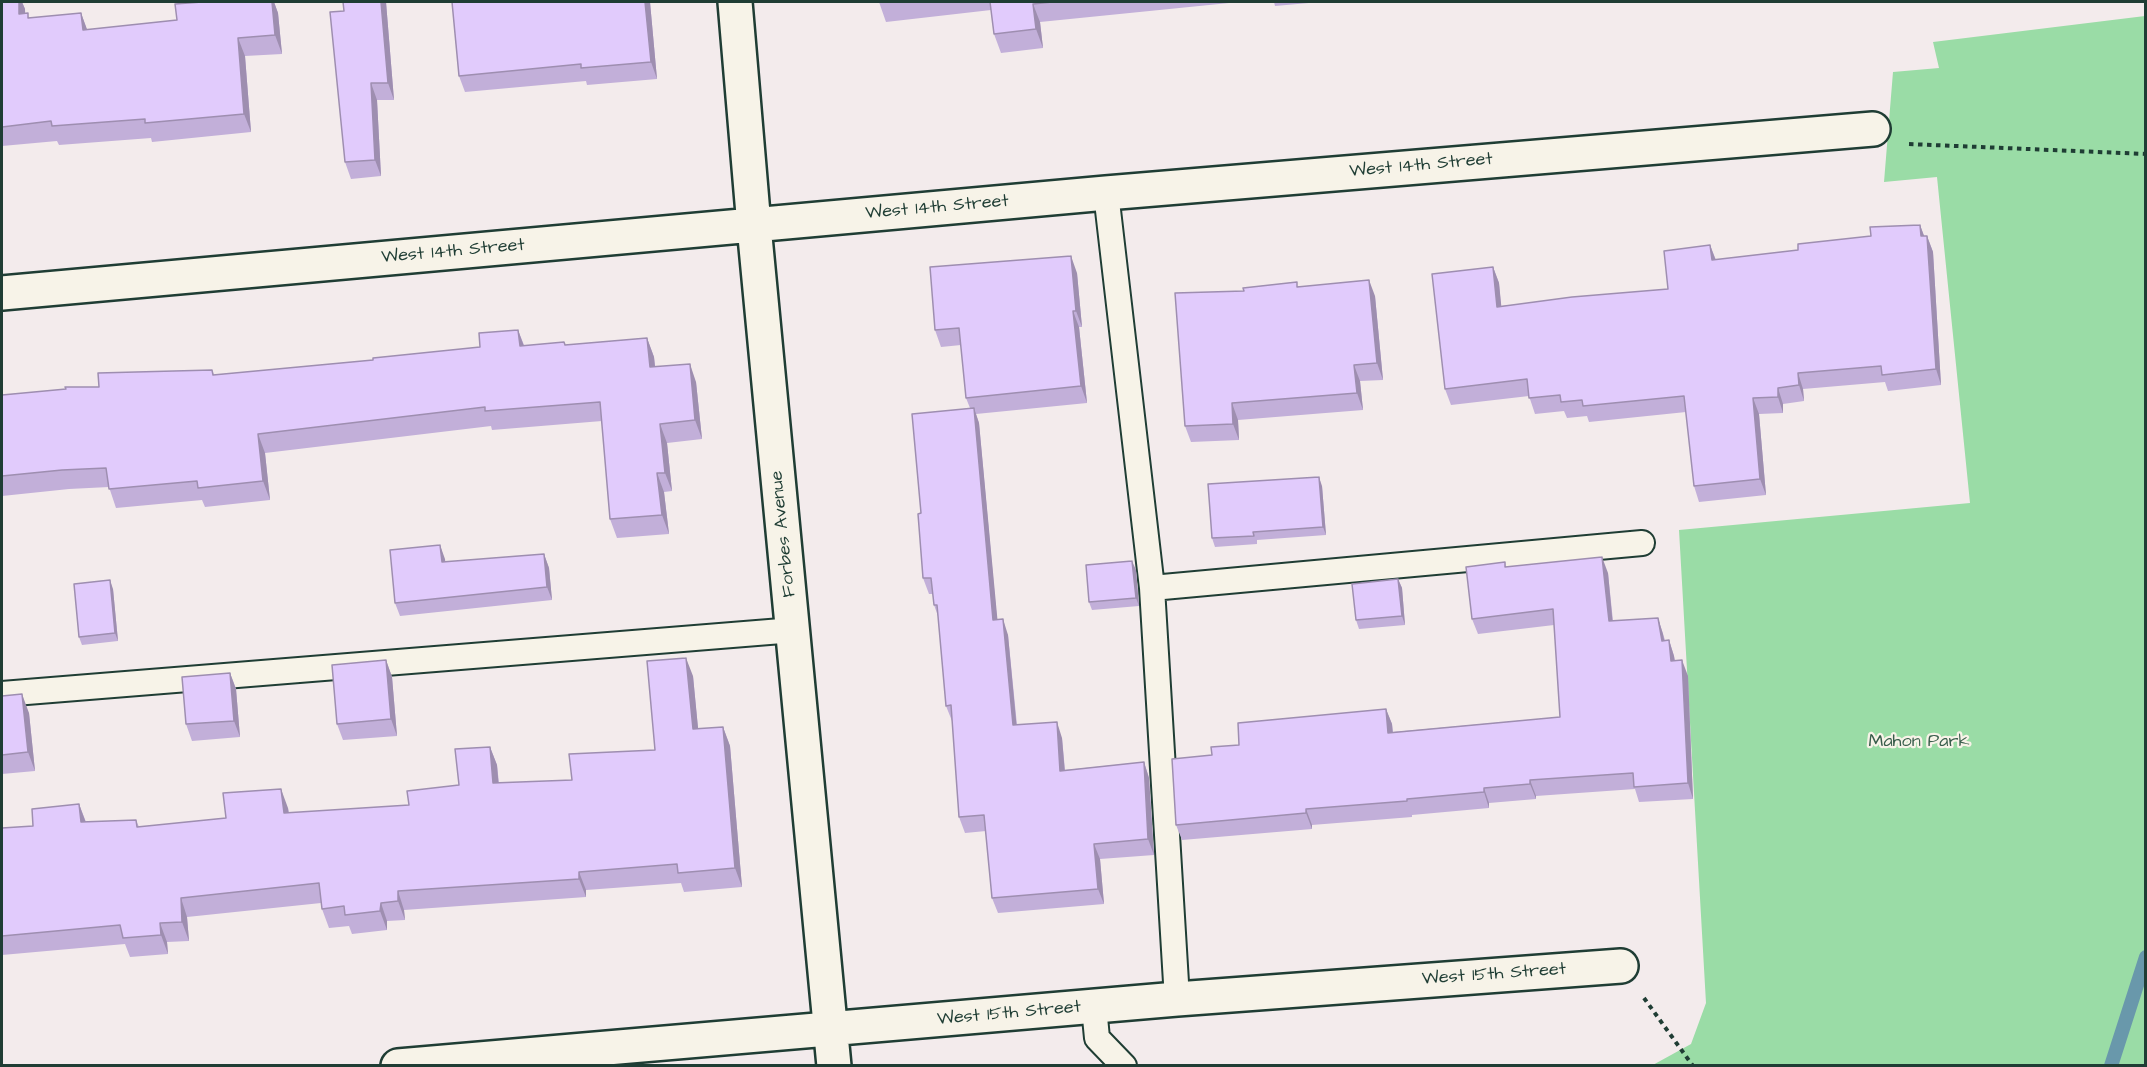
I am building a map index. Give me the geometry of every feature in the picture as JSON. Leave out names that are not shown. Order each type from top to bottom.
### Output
[{"type":"street","name":"Forbes Avenue","points":[[735,2],[754,226],[834,1065]]},
{"type":"street","name":"West 14th Street","points":[[2,293],[1106,193],[1873,129]]},
{"type":"street","name":"West 15th Street","points":[[398,1065],[1177,999],[1621,966]]},
{"type":"lane","points":[[1106,193],[1152,588],[1177,999]]},
{"type":"lane","points":[[1152,588],[1642,543]]},
{"type":"lane","points":[[2,694],[794,630]]},
{"type":"lane","points":[[1094,1006],[1098,1038],[1124,1065]]},
{"type":"path","points":[[1873,129],[1901,143],[2145,154]]},
{"type":"path","points":[[1621,966],[1693,1065]]},
{"type":"green space","name":"Mahon Park","points":[[2145,16],[2145,1065],[1651,1066],[1691,1044],[1706,1003],[1679,530],[1970,503],[1937,177],[1884,182],[1893,72],[1939,68],[1933,42]]},
{"type":"building","points":[[2,2],[19,2],[19,14],[28,13],[28,18],[81,13],[83,30],[177,20],[175,4],[272,2],[275,35],[238,38],[244,114],[145,123],[145,119],[52,126],[51,121],[2,127]]},
{"type":"building","points":[[343,2],[381,2],[388,83],[371,83],[375,160],[345,162],[330,12],[344,11]]},
{"type":"building","points":[[452,2],[645,2],[651,62],[581,68],[581,64],[459,76]]},
{"type":"building","points":[[990,2],[1052,2],[1033,4],[1036,29],[994,34]]},
{"type":"building","points":[[1920,225],[1921,236],[1927,236],[1936,369],[1882,375],[1881,366],[1798,373],[1799,385],[1778,388],[1778,397],[1753,398],[1760,479],[1694,486],[1684,396],[1583,406],[1582,400],[1561,402],[1560,395],[1529,398],[1527,379],[1445,389],[1432,274],[1493,267],[1497,307],[1572,297],[1668,289],[1664,251],[1710,245],[1712,260],[1798,250],[1798,244],[1871,236],[1870,227]]},
{"type":"building","points":[[1071,256],[1076,311],[1073,311],[1081,386],[966,398],[959,328],[935,330],[930,267]]},
{"type":"building","points":[[1369,280],[1377,363],[1354,365],[1357,393],[1232,403],[1233,424],[1185,426],[1175,293],[1244,291],[1243,288],[1297,282],[1297,287]]},
{"type":"building","points":[[518,330],[520,346],[564,342],[565,345],[647,338],[650,367],[690,364],[695,420],[660,424],[665,473],[657,473],[662,515],[610,519],[600,402],[485,411],[485,407],[258,434],[263,481],[198,488],[197,481],[109,489],[106,468],[2,476],[2,395],[66,389],[65,387],[99,387],[98,373],[212,370],[213,375],[480,347],[479,333]]},
{"type":"building","points":[[974,408],[993,620],[1003,619],[1013,725],[1057,722],[1060,771],[1144,762],[1148,839],[1094,844],[1098,889],[992,898],[984,815],[959,817],[951,705],[946,706],[937,605],[934,605],[931,578],[923,578],[918,514],[921,513],[912,414]]},
{"type":"building","points":[[1319,477],[1323,527],[1253,532],[1254,536],[1212,538],[1208,484]]},
{"type":"building","points":[[440,545],[442,562],[544,554],[547,587],[395,603],[390,550]]},
{"type":"building","points":[[1602,557],[1609,621],[1658,618],[1662,641],[1669,640],[1671,661],[1682,660],[1688,783],[1634,787],[1633,773],[1530,780],[1530,784],[1484,788],[1484,792],[1306,809],[1306,813],[1176,825],[1172,759],[1212,755],[1211,747],[1239,745],[1238,723],[1386,709],[1388,733],[1560,717],[1553,609],[1472,619],[1466,567],[1505,562],[1505,567]]},
{"type":"building","points":[[1132,561],[1136,598],[1089,602],[1086,565]]},
{"type":"building","points":[[1398,579],[1402,616],[1356,620],[1352,584]]},
{"type":"building","points":[[110,580],[115,633],[79,637],[74,584]]},
{"type":"building","points":[[686,658],[693,729],[723,727],[735,868],[678,873],[677,864],[579,872],[579,879],[398,891],[398,901],[381,903],[380,911],[345,915],[344,906],[322,909],[319,883],[181,898],[182,922],[160,923],[161,935],[123,938],[120,925],[2,936],[2,828],[33,826],[32,809],[79,804],[81,822],[136,820],[137,827],[226,818],[223,793],[281,789],[284,813],[409,805],[407,791],[459,785],[455,749],[490,747],[493,783],[572,780],[569,754],[655,750],[647,661]]},
{"type":"building","points":[[386,660],[391,719],[337,724],[332,665]]},
{"type":"building","points":[[230,673],[234,721],[186,724],[182,677]]},
{"type":"building","points":[[22,694],[28,752],[2,755],[2,696]]},
{"type":"waterway","points":[[2111,1066],[2146,957]]}]
